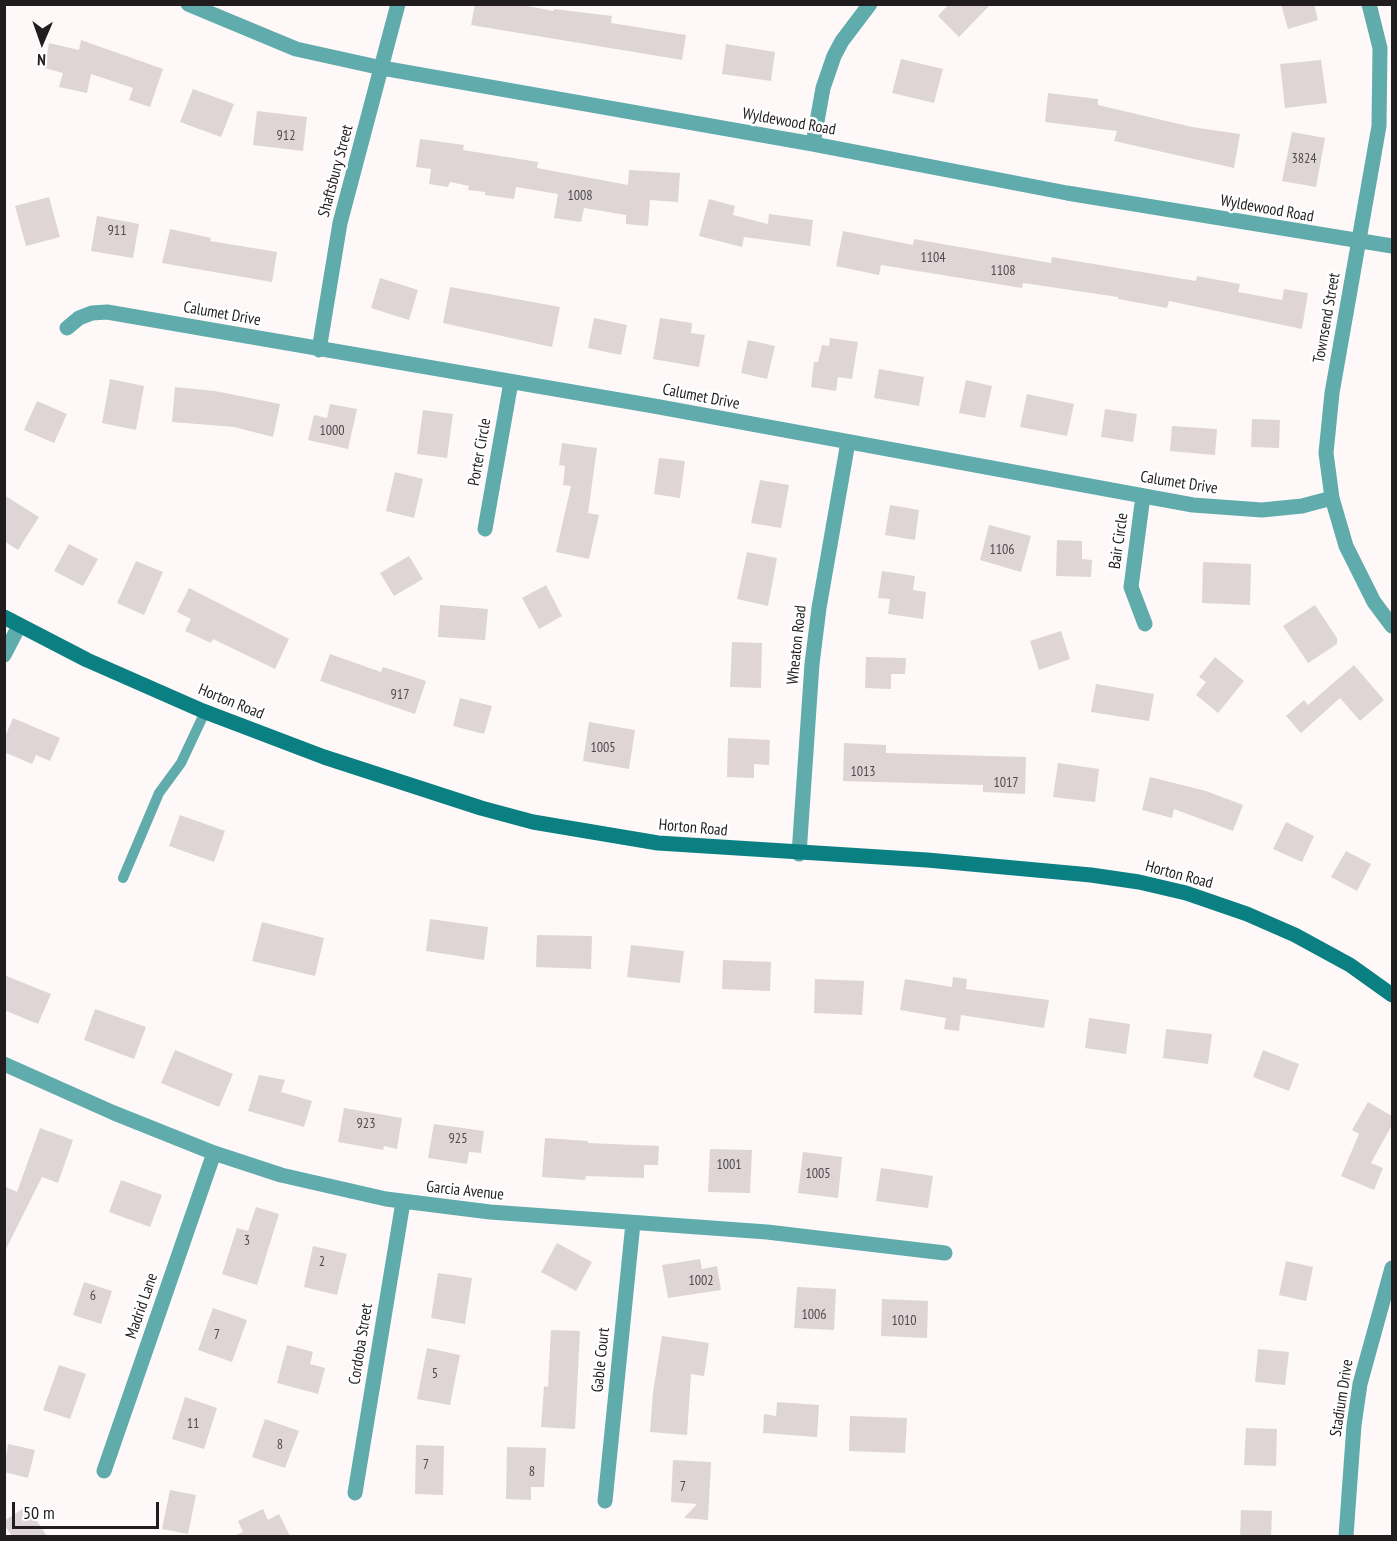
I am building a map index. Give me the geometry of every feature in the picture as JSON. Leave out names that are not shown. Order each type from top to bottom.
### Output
[{"type":"street","name":"Wyldewood Road","points":[[188,4],[296,49],[382,68],[813,144],[1067,193],[1392,246]]},
{"type":"street","name":"Shaftsbury Street","points":[[319,350],[340,223],[398,4]]},
{"type":"street","points":[[813,144],[823,88],[834,56],[842,41],[870,4]]},
{"type":"street","name":"Townsend Street","points":[[1369,4],[1380,48],[1382,85],[1379,126],[1327,433],[1328,477],[1332,498],[1353,563],[1374,602],[1392,626]]},
{"type":"street","name":"Calumet Drive","points":[[68,328],[79,318],[92,313],[107,312],[512,382],[1143,496],[1242,510],[1302,506],[1332,498]]},
{"type":"street","name":"Porter Circle","points":[[485,528],[512,382]]},
{"type":"street","name":"Wheaton Road","points":[[799,854],[812,664],[819,608],[848,442]]},
{"type":"street","name":"Bair Circle","points":[[1143,496],[1131,587],[1144,624]]},
{"type":"street","name":"Horton Road","points":[[4,617],[87,660],[205,712],[409,786],[533,822],[658,843],[799,854],[927,860],[1091,875],[1148,885],[1247,914],[1295,935],[1350,964],[1392,994]]},
{"type":"street","points":[[4,655],[19,626]]},
{"type":"street","name":"Garcia Avenue","points":[[6,1067],[214,1153],[282,1175],[403,1202],[490,1212],[767,1232],[945,1253]]},
{"type":"street","name":"Madrid Lane","points":[[104,1471],[214,1153]]},
{"type":"street","name":"Cordoba Street","points":[[355,1493],[403,1202]]},
{"type":"street","name":"Gable Court","points":[[605,1501],[633,1222]]},
{"type":"street","name":"Stadium Drive","points":[[1346,1536],[1354,1425],[1360,1384],[1392,1268]]},
{"type":"lane","points":[[123,878],[159,793],[181,763],[205,712]]},
{"type":"building","points":[[475,4],[517,4],[554,11],[554,9],[612,16],[611,23],[686,35],[682,60],[471,25]]},
{"type":"building","points":[[949,4],[991,4],[959,37],[938,16]]},
{"type":"building","points":[[1281,4],[1314,4],[1318,20],[1288,29]]},
{"type":"building","points":[[81,40],[163,69],[150,107],[129,100],[133,88],[91,74],[87,93],[59,87],[63,73],[44,68],[49,43],[79,50]]},
{"type":"building","points":[[726,44],[775,52],[771,81],[722,74]]},
{"type":"building","points":[[901,59],[943,69],[934,103],[892,93]]},
{"type":"building","points":[[1321,60],[1327,103],[1285,108],[1280,64]]},
{"type":"building","points":[[193,89],[234,104],[221,137],[180,122]]},
{"type":"building","points":[[1048,93],[1098,99],[1098,105],[1192,127],[1240,134],[1234,168],[1114,141],[1117,131],[1045,122]]},
{"type":"building","points":[[257,111],[307,117],[303,151],[253,145]]},
{"type":"building","points":[[1292,132],[1325,138],[1316,187],[1282,181]]},
{"type":"building","points":[[420,139],[464,145],[463,150],[538,162],[537,168],[628,185],[629,170],[680,173],[678,202],[650,200],[648,226],[626,224],[626,215],[584,208],[581,222],[554,218],[558,194],[516,187],[514,199],[485,195],[485,192],[468,190],[469,186],[450,182],[448,187],[429,184],[431,169],[416,167]]},
{"type":"building","points":[[49,197],[60,237],[26,246],[15,206]]},
{"type":"building","points":[[709,199],[735,206],[733,215],[768,224],[769,214],[813,220],[810,246],[744,237],[742,247],[699,236]]},
{"type":"building","points":[[97,216],[139,224],[133,258],[91,251]]},
{"type":"building","points":[[170,229],[211,238],[210,241],[277,252],[272,282],[162,263]]},
{"type":"building","points":[[843,231],[913,245],[914,239],[1051,263],[1052,257],[1196,281],[1197,276],[1240,284],[1238,292],[1282,300],[1284,289],[1308,293],[1302,329],[1169,301],[1167,308],[1118,299],[1118,297],[1023,283],[1022,288],[881,265],[879,275],[836,266]]},
{"type":"building","points":[[380,278],[418,290],[409,320],[371,308]]},
{"type":"building","points":[[450,287],[560,307],[552,347],[443,323]]},
{"type":"building","points":[[594,318],[627,325],[621,355],[588,348]]},
{"type":"building","points":[[660,318],[692,323],[691,333],[705,335],[699,367],[653,359]]},
{"type":"building","points":[[830,338],[858,342],[852,379],[838,377],[836,391],[811,387],[814,362],[818,362],[822,345],[829,346]]},
{"type":"building","points":[[748,340],[775,346],[767,379],[741,373]]},
{"type":"building","points":[[879,369],[924,377],[919,406],[874,398]]},
{"type":"building","points":[[110,379],[144,386],[136,430],[102,423]]},
{"type":"building","points":[[966,380],[992,386],[985,418],[959,413]]},
{"type":"building","points":[[175,387],[215,391],[280,404],[273,437],[234,427],[172,422]]},
{"type":"building","points":[[1027,394],[1074,404],[1067,436],[1020,427]]},
{"type":"building","points":[[37,401],[67,414],[54,443],[24,430]]},
{"type":"building","points":[[330,404],[357,409],[348,449],[308,440],[314,415],[327,418]]},
{"type":"building","points":[[1105,409],[1137,414],[1133,442],[1101,437]]},
{"type":"building","points":[[423,410],[453,414],[447,458],[417,454]]},
{"type":"building","points":[[1252,419],[1280,420],[1279,448],[1251,447]]},
{"type":"building","points":[[1172,426],[1217,429],[1215,455],[1170,451]]},
{"type":"building","points":[[562,443],[597,448],[588,513],[599,515],[589,559],[556,552],[571,486],[563,485],[565,466],[559,465]]},
{"type":"building","points":[[659,458],[685,461],[680,498],[654,494]]},
{"type":"building","points":[[395,472],[423,479],[414,518],[386,511]]},
{"type":"building","points":[[760,480],[789,485],[781,528],[751,523]]},
{"type":"building","points":[[4,495],[39,517],[18,550],[4,541]]},
{"type":"building","points":[[890,505],[919,510],[915,540],[885,535]]},
{"type":"building","points":[[989,525],[1031,536],[1021,572],[980,560]]},
{"type":"building","points":[[1057,540],[1082,541],[1082,559],[1092,560],[1091,577],[1056,576]]},
{"type":"building","points":[[69,544],[98,559],[83,586],[54,571]]},
{"type":"building","points":[[747,552],[777,558],[768,606],[737,599]]},
{"type":"building","points":[[409,556],[423,579],[394,596],[380,573]]},
{"type":"building","points":[[136,561],[163,572],[144,615],[117,603]]},
{"type":"building","points":[[1203,562],[1251,564],[1250,605],[1202,603]]},
{"type":"building","points":[[882,571],[915,576],[913,590],[926,592],[923,619],[888,614],[890,599],[878,598]]},
{"type":"building","points":[[546,585],[562,616],[539,629],[522,598]]},
{"type":"building","points":[[189,588],[289,639],[275,669],[213,639],[211,643],[185,631],[191,619],[177,612]]},
{"type":"building","points":[[440,605],[488,609],[485,640],[438,637]]},
{"type":"building","points":[[1315,605],[1337,638],[1337,644],[1308,663],[1283,626]]},
{"type":"building","points":[[1061,631],[1070,659],[1039,670],[1030,641]]},
{"type":"building","points":[[732,642],[762,643],[761,688],[730,687]]},
{"type":"building","points":[[330,654],[381,672],[383,667],[426,681],[415,714],[320,681]]},
{"type":"building","points":[[866,657],[906,658],[905,674],[891,674],[891,689],[865,688]]},
{"type":"building","points":[[1215,657],[1244,681],[1218,713],[1196,695],[1206,682],[1199,677]]},
{"type":"building","points":[[1354,665],[1384,700],[1360,721],[1340,698],[1301,733],[1286,716],[1304,700],[1308,705]]},
{"type":"building","points":[[1096,684],[1154,694],[1149,721],[1091,712]]},
{"type":"building","points":[[460,698],[492,706],[484,734],[453,726]]},
{"type":"building","points":[[13,718],[60,738],[50,761],[36,755],[32,764],[4,752],[4,739]]},
{"type":"building","points":[[589,722],[635,730],[629,769],[583,761]]},
{"type":"building","points":[[728,738],[770,740],[769,765],[754,764],[754,778],[727,777]]},
{"type":"building","points":[[844,743],[886,745],[886,753],[1026,757],[1025,794],[983,792],[983,785],[843,781]]},
{"type":"building","points":[[1058,763],[1099,769],[1095,802],[1053,797]]},
{"type":"building","points":[[1150,777],[1206,791],[1243,805],[1233,831],[1174,809],[1172,818],[1142,810]]},
{"type":"building","points":[[180,815],[225,831],[214,862],[169,846]]},
{"type":"building","points":[[1286,822],[1314,836],[1302,862],[1273,849]]},
{"type":"building","points":[[1346,851],[1371,864],[1357,891],[1331,877]]},
{"type":"building","points":[[430,919],[488,927],[484,960],[426,951]]},
{"type":"building","points":[[262,922],[324,938],[315,976],[252,961]]},
{"type":"building","points":[[537,935],[592,936],[591,969],[536,967]]},
{"type":"building","points":[[631,945],[684,951],[680,983],[627,977]]},
{"type":"building","points":[[723,960],[771,962],[770,991],[722,989]]},
{"type":"building","points":[[4,975],[51,994],[38,1024],[4,1010]]},
{"type":"building","points":[[953,977],[967,979],[966,989],[1049,1000],[1044,1028],[961,1015],[959,1031],[944,1029],[946,1018],[900,1010],[905,979],[952,987]]},
{"type":"building","points":[[815,979],[864,981],[862,1015],[814,1013]]},
{"type":"building","points":[[95,1009],[146,1027],[134,1059],[84,1040]]},
{"type":"building","points":[[1089,1018],[1130,1024],[1126,1054],[1085,1048]]},
{"type":"building","points":[[1166,1029],[1212,1034],[1208,1064],[1163,1058]]},
{"type":"building","points":[[175,1050],[233,1074],[219,1107],[161,1083]]},
{"type":"building","points":[[1263,1050],[1299,1064],[1289,1091],[1253,1077]]},
{"type":"building","points":[[259,1075],[285,1080],[281,1092],[312,1101],[304,1127],[248,1111]]},
{"type":"building","points":[[1368,1102],[1392,1116],[1392,1125],[1371,1163],[1383,1168],[1374,1190],[1341,1176],[1359,1134],[1352,1130]]},
{"type":"building","points":[[344,1108],[402,1118],[397,1149],[384,1146],[383,1150],[338,1142]]},
{"type":"building","points":[[434,1124],[484,1131],[481,1153],[469,1152],[467,1164],[428,1158]]},
{"type":"building","points":[[40,1128],[73,1140],[58,1183],[42,1177],[4,1253],[4,1186],[17,1192]]},
{"type":"building","points":[[545,1138],[588,1141],[588,1143],[659,1146],[658,1165],[644,1165],[644,1178],[586,1176],[585,1180],[542,1177]]},
{"type":"building","points":[[710,1149],[752,1150],[750,1193],[708,1192]]},
{"type":"building","points":[[803,1152],[842,1157],[838,1198],[798,1193]]},
{"type":"building","points":[[881,1168],[933,1176],[928,1208],[876,1201]]},
{"type":"building","points":[[121,1180],[162,1195],[150,1227],[109,1212]]},
{"type":"building","points":[[256,1207],[279,1214],[257,1285],[222,1274],[237,1228],[248,1231]]},
{"type":"building","points":[[557,1243],[592,1262],[576,1291],[541,1272]]},
{"type":"building","points":[[313,1246],[347,1254],[337,1295],[304,1287]]},
{"type":"building","points":[[700,1259],[702,1269],[717,1266],[721,1290],[668,1298],[662,1265]]},
{"type":"building","points":[[1286,1261],[1313,1267],[1306,1301],[1279,1295]]},
{"type":"building","points":[[438,1273],[472,1278],[465,1324],[431,1318]]},
{"type":"building","points":[[84,1282],[112,1291],[101,1324],[73,1315]]},
{"type":"building","points":[[797,1287],[836,1289],[834,1330],[794,1328]]},
{"type":"building","points":[[882,1299],[928,1301],[927,1338],[881,1336]]},
{"type":"building","points":[[213,1308],[247,1320],[232,1362],[198,1350]]},
{"type":"building","points":[[551,1330],[580,1331],[575,1429],[541,1427],[544,1386],[548,1387]]},
{"type":"building","points":[[662,1336],[709,1343],[704,1376],[691,1374],[687,1435],[650,1432],[653,1392]]},
{"type":"building","points":[[287,1345],[313,1352],[310,1364],[325,1368],[318,1394],[277,1383]]},
{"type":"building","points":[[427,1348],[460,1355],[450,1405],[417,1399]]},
{"type":"building","points":[[1258,1349],[1289,1352],[1285,1385],[1255,1382]]},
{"type":"building","points":[[59,1365],[86,1374],[70,1419],[43,1410]]},
{"type":"building","points":[[185,1397],[217,1408],[204,1449],[172,1439]]},
{"type":"building","points":[[777,1402],[819,1405],[817,1437],[763,1433],[764,1414],[776,1416]]},
{"type":"building","points":[[850,1416],[907,1418],[905,1453],[849,1451]]},
{"type":"building","points":[[265,1419],[299,1431],[285,1468],[252,1457]]},
{"type":"building","points":[[1246,1428],[1277,1429],[1276,1466],[1244,1465]]},
{"type":"building","points":[[8,1444],[35,1450],[28,1478],[4,1472]]},
{"type":"building","points":[[416,1445],[444,1446],[443,1495],[415,1494]]},
{"type":"building","points":[[507,1447],[546,1448],[544,1487],[531,1487],[531,1500],[506,1499]]},
{"type":"building","points":[[673,1460],[711,1462],[708,1520],[684,1518],[697,1504],[671,1502]]},
{"type":"building","points":[[170,1490],[196,1495],[188,1534],[162,1529]]},
{"type":"building","points":[[27,1506],[47,1536],[12,1536],[4,1525],[4,1521]]},
{"type":"building","points":[[263,1509],[268,1520],[279,1514],[290,1536],[234,1536],[243,1532],[238,1521]]},
{"type":"building","points":[[1241,1510],[1272,1511],[1271,1536],[1240,1536]]}]
